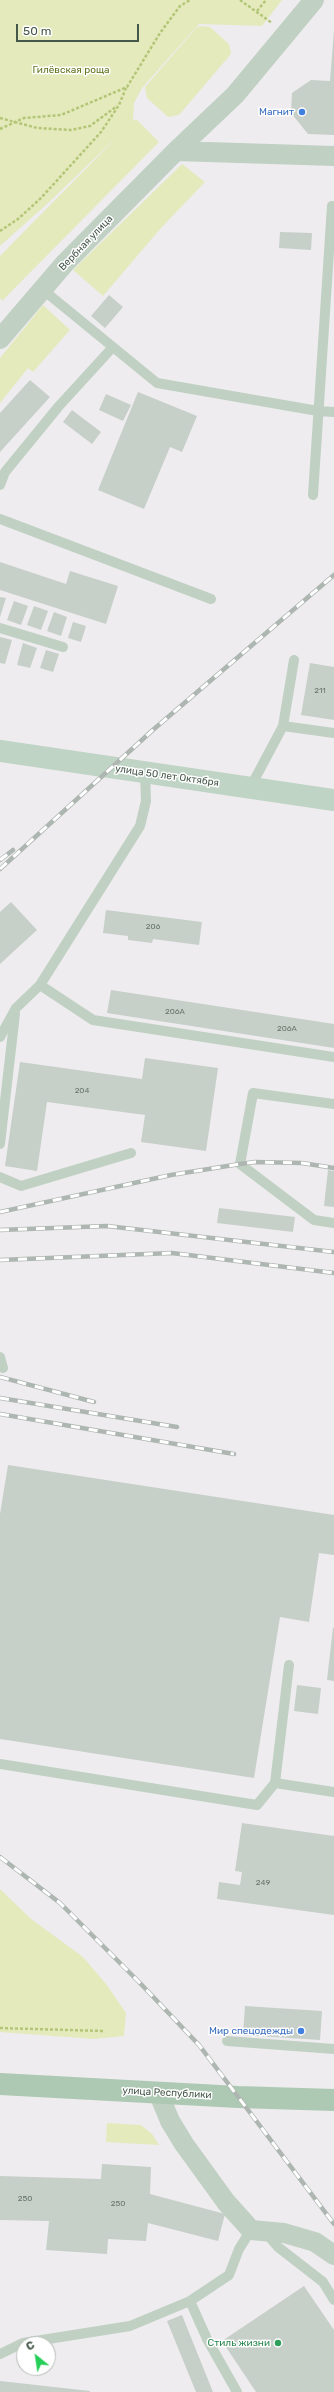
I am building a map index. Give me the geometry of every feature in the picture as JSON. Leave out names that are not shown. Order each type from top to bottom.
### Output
[{"type":"main road","name":"улица 50 лет Октября","points":[[0,751],[334,800]]},
{"type":"main road","name":"улица Республики","points":[[0,2084],[334,2100]]},
{"type":"street","name":"Вербная улица","points":[[3,330],[176,151],[235,95],[314,0]]},
{"type":"street","points":[[176,151],[334,156]]},
{"type":"street","points":[[158,2092],[170,2121],[184,2144],[226,2202],[258,2231],[284,2233],[315,2242],[334,2255]]},
{"type":"lane","points":[[313,496],[332,206],[334,206]]},
{"type":"lane","points":[[42,289],[112,348],[157,383],[318,411],[334,412]]},
{"type":"lane","points":[[0,485],[5,472],[59,406],[112,348]]},
{"type":"lane","points":[[0,519],[211,599]]},
{"type":"lane","points":[[0,628],[63,647]]},
{"type":"lane","points":[[250,788],[283,726],[294,660]]},
{"type":"lane","points":[[283,726],[334,733]]},
{"type":"lane","points":[[0,1037],[16,1008],[40,985],[140,826],[146,801],[145,773]]},
{"type":"lane","points":[[40,985],[93,1020],[334,1057]]},
{"type":"lane","points":[[0,1144],[16,1008]]},
{"type":"lane","points":[[334,1104],[253,1092],[240,1164],[314,1220],[334,1223]]},
{"type":"lane","points":[[0,1177],[21,1186],[131,1153]]},
{"type":"lane","points":[[0,1356],[3,1368]]},
{"type":"lane","points":[[0,1764],[257,1805],[275,1783],[289,1665]]},
{"type":"lane","points":[[275,1783],[334,1792]]},
{"type":"lane","points":[[227,2041],[334,2049]]},
{"type":"lane","points":[[0,2354],[23,2343],[130,2326],[190,2301],[229,2275],[239,2249],[258,2231],[323,2282],[334,2300]]},
{"type":"lane","points":[[190,2301],[207,2339],[237,2392]]},
{"type":"path","points":[[0,231],[18,219],[40,198],[101,132],[120,105],[127,87],[164,28],[180,6],[190,0]]},
{"type":"path","points":[[240,0],[257,11],[278,28]]},
{"type":"path","points":[[257,11],[266,0]]},
{"type":"path","points":[[0,129],[24,118],[61,115],[127,87]]},
{"type":"path","points":[[0,118],[13,123],[37,128],[72,130],[90,126],[120,105]]},
{"type":"path","points":[[0,2028],[103,2031]]},
{"type":"green space","name":"Гилёвская роща","points":[[0,0],[282,0],[262,26],[199,24],[142,88],[134,103],[133,121],[136,119],[159,142],[2,301],[0,298],[0,256],[119,135],[46,205],[0,246]]},
{"type":"green space","points":[[197,27],[210,27],[229,44],[231,54],[179,115],[168,117],[147,98],[145,87]]},
{"type":"green space","points":[[182,164],[205,182],[161,228],[103,296],[73,270]]},
{"type":"green space","points":[[43,305],[70,330],[33,372],[28,368],[0,403],[0,358]]},
{"type":"green space","points":[[0,1889],[31,1919],[83,1957],[106,1984],[126,2013],[124,2036],[94,2039],[0,2032]]},
{"type":"green space","points":[[107,2123],[141,2125],[152,2134],[159,2145],[106,2142]]},
{"type":"building","points":[[334,30],[334,135],[308,134],[291,113],[292,93],[311,80],[330,81]]},
{"type":"building","points":[[280,232],[312,233],[311,250],[279,248]]},
{"type":"building","points":[[109,295],[123,307],[105,328],[91,316]]},
{"type":"building","points":[[30,380],[50,397],[0,452],[0,413]]},
{"type":"building","points":[[138,392],[197,416],[182,452],[170,447],[144,509],[98,490]]},
{"type":"building","points":[[106,394],[131,405],[123,421],[99,410]]},
{"type":"building","points":[[72,410],[101,432],[92,444],[63,422]]},
{"type":"building","points":[[0,562],[66,584],[70,571],[118,586],[106,624],[0,590]]},
{"type":"building","points":[[0,597],[6,598],[0,617]]},
{"type":"building","points":[[14,601],[28,606],[21,625],[7,620]]},
{"type":"building","points":[[34,606],[48,611],[41,630],[27,625]]},
{"type":"building","points":[[54,612],[67,617],[61,636],[47,631]]},
{"type":"building","points":[[73,622],[86,626],[81,642],[68,638]]},
{"type":"building","points":[[0,637],[12,640],[5,664],[0,663]]},
{"type":"building","points":[[23,643],[37,648],[30,668],[17,665]]},
{"type":"building","points":[[46,650],[59,654],[53,672],[40,668]]},
{"type":"building","points":[[310,663],[334,667],[334,720],[301,715]]},
{"type":"building","points":[[11,902],[37,930],[0,964],[0,912]]},
{"type":"building","points":[[106,910],[202,922],[199,945],[153,939],[152,943],[128,940],[128,936],[103,933]]},
{"type":"building","points":[[111,990],[334,1024],[334,1048],[107,1013]]},
{"type":"building","points":[[145,1058],[218,1068],[206,1151],[141,1142],[145,1115],[47,1102],[37,1171],[5,1166],[20,1062],[142,1079]]},
{"type":"building","points":[[328,1170],[334,1171],[334,1207],[324,1206]]},
{"type":"building","points":[[219,1208],[295,1217],[293,1232],[217,1223]]},
{"type":"building","points":[[8,1465],[334,1515],[334,1555],[319,1553],[309,1622],[280,1617],[254,1778],[0,1739],[0,1514]]},
{"type":"building","points":[[334,1628],[334,1681],[327,1680]]},
{"type":"building","points":[[297,1685],[321,1688],[318,1714],[294,1711]]},
{"type":"building","points":[[242,1823],[334,1836],[334,1915],[217,1899],[219,1882],[240,1885],[242,1872],[235,1871]]},
{"type":"building","points":[[245,2006],[322,2011],[320,2040],[243,2035]]},
{"type":"building","points":[[102,2164],[151,2167],[150,2194],[225,2214],[218,2241],[148,2223],[146,2241],[108,2239],[107,2254],[46,2250],[49,2221],[0,2220],[0,2176],[101,2179]]},
{"type":"building","points":[[304,2286],[334,2330],[334,2392],[256,2392],[222,2341]]},
{"type":"building","points":[[182,2315],[213,2392],[196,2392],[167,2321]]},
{"type":"building","points":[[0,2381],[90,2391],[90,2392],[0,2392]]},
{"type":"railway","points":[[0,869],[154,729],[334,575]]},
{"type":"railway","points":[[0,860],[13,850]]},
{"type":"railway","points":[[0,1212],[171,1175],[255,1162],[302,1163],[334,1168]]},
{"type":"railway","points":[[0,1230],[107,1226],[334,1252]]},
{"type":"railway","points":[[0,1260],[172,1253],[334,1273]]},
{"type":"railway","points":[[0,1377],[94,1402]]},
{"type":"railway","points":[[0,1398],[177,1427]]},
{"type":"railway","points":[[0,1414],[234,1454]]},
{"type":"railway","points":[[0,1857],[60,1903],[199,2045],[334,2224]]},
{"type":"place","name":"Магнит","points":[[302,112]]},
{"type":"place","name":"Мир спецодежды","points":[[301,2031]]},
{"type":"place","name":"Стиль жизни","points":[[278,2343]]}]
